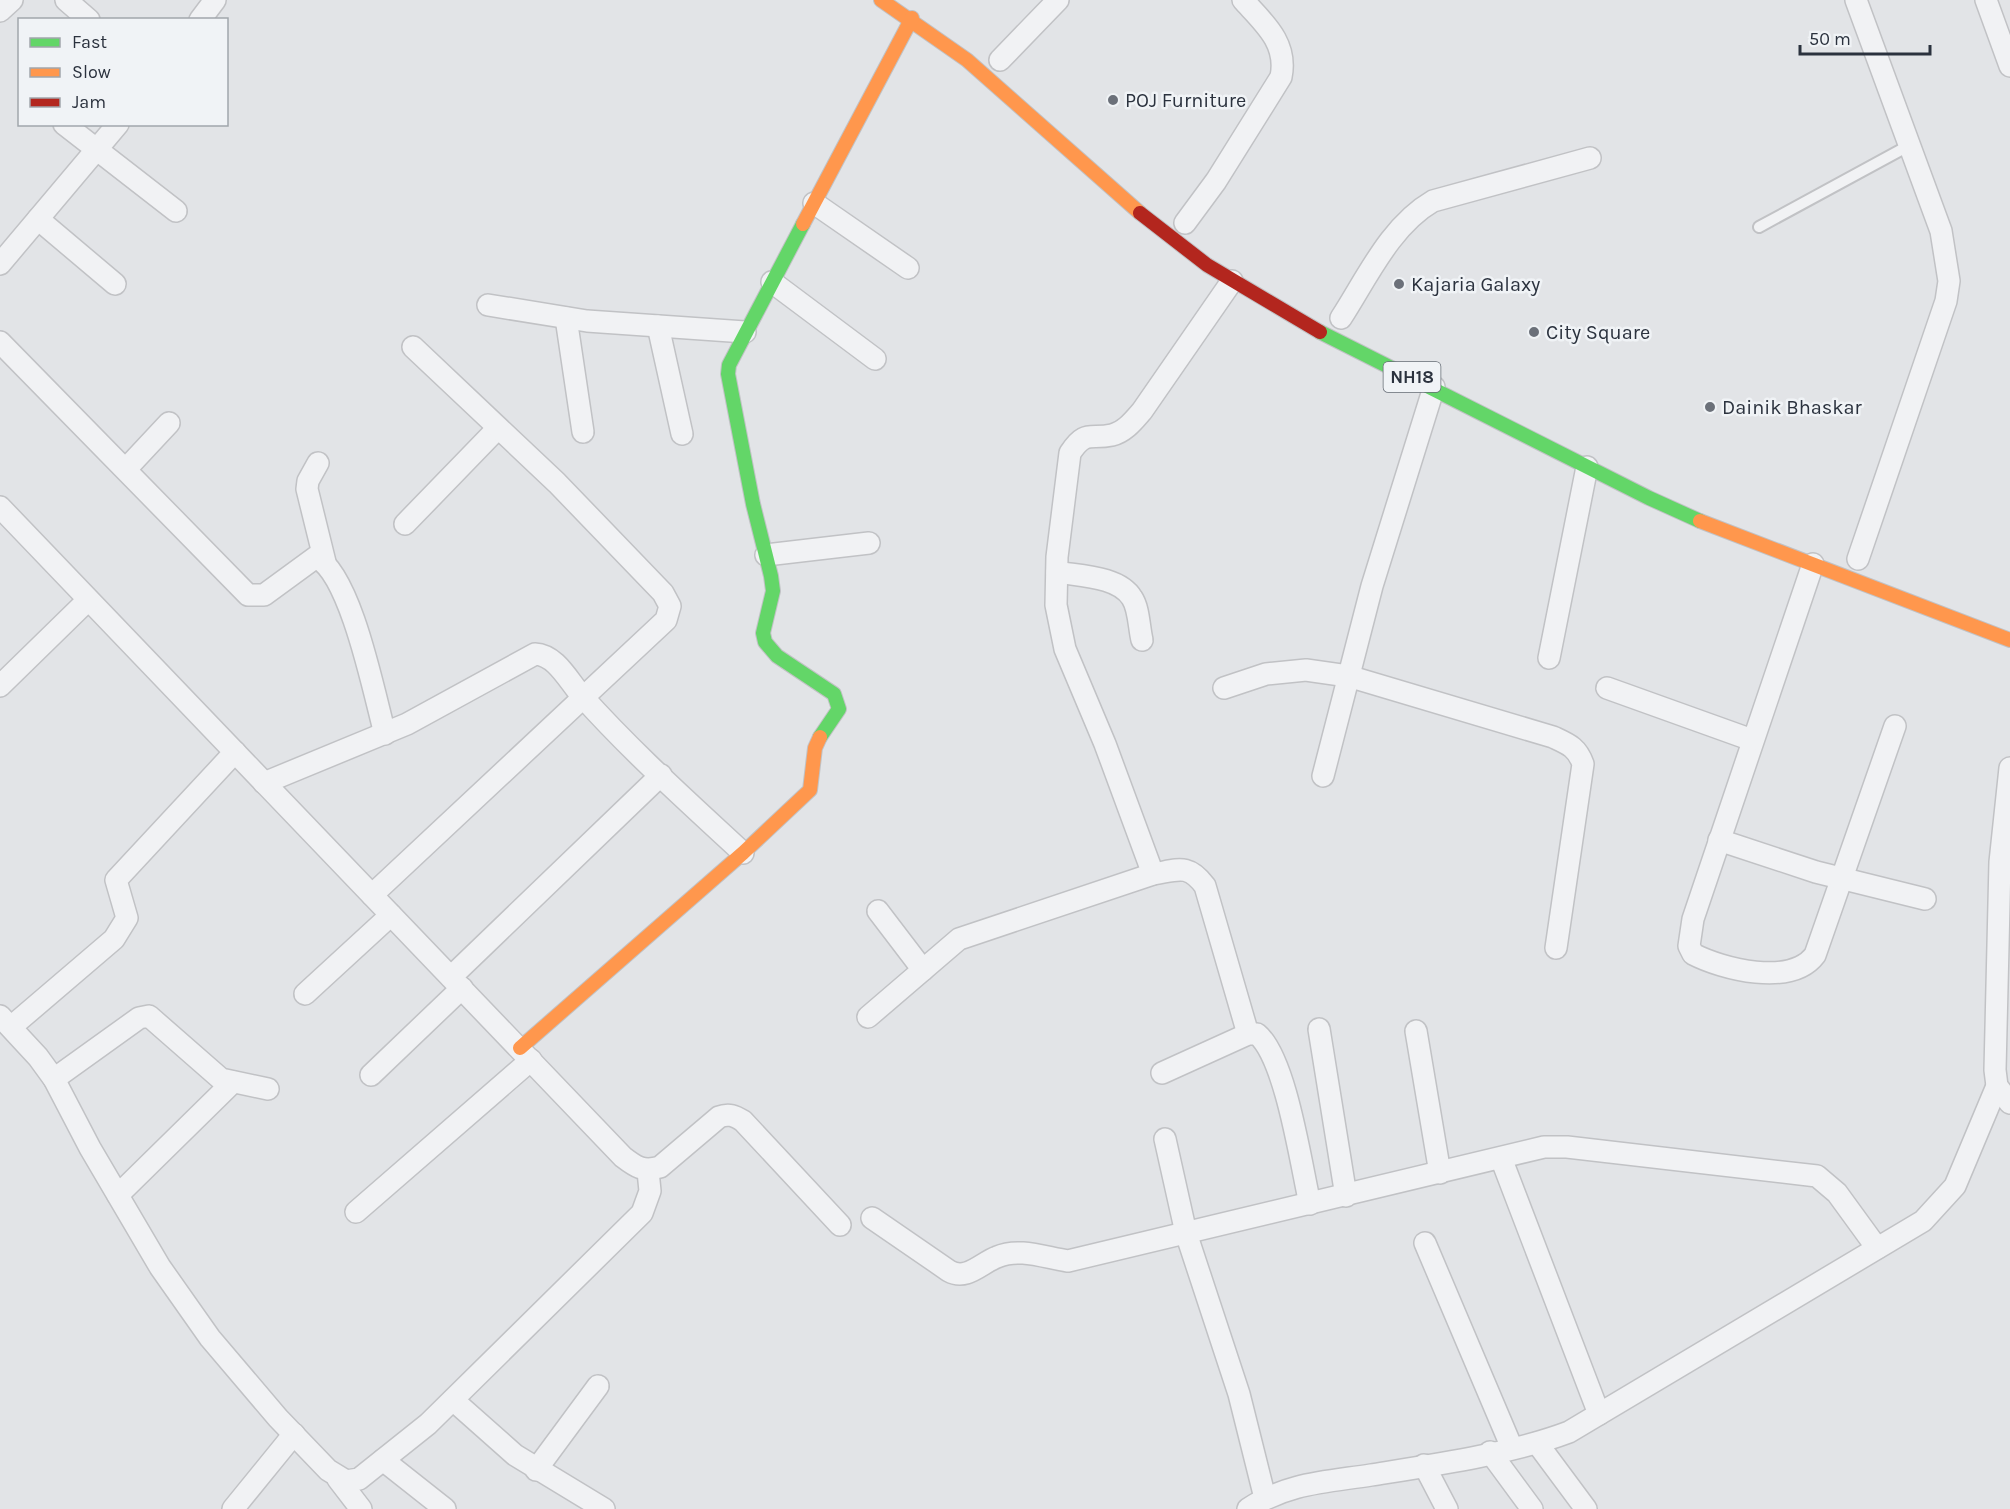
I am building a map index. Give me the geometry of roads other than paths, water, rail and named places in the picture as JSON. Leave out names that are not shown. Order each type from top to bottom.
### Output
[{"type":"main road","name":"NH18","points":[[881,0],[912,18],[972,62],[1153,225],[1268,304],[1332,339],[1434,387],[1587,467],[1705,523],[2010,640]]},
{"type":"main road","points":[[525,1054],[810,790],[815,748],[821,734],[839,709],[834,694],[777,656],[765,642],[763,633],[773,591],[728,374],[729,365],[912,18]]},
{"type":"street","points":[[0,11],[12,0]]},
{"type":"street","points":[[66,0],[87,18]]},
{"type":"street","points":[[202,18],[215,0]]},
{"type":"street","points":[[1000,61],[1058,0]]},
{"type":"street","points":[[1185,223],[1216,181],[1281,77],[1283,66],[1279,42],[1243,0]]},
{"type":"street","points":[[1856,0],[1941,231],[1949,281],[1946,301],[1858,559]]},
{"type":"street","points":[[1986,0],[2010,66]]},
{"type":"street","points":[[65,126],[176,211]]},
{"type":"street","points":[[0,264],[116,126]]},
{"type":"street","points":[[1339,317],[1398,229],[1417,211],[1433,201],[1590,158]]},
{"type":"street","points":[[814,203],[908,268]]},
{"type":"street","points":[[38,219],[115,284]]},
{"type":"street","points":[[1153,874],[1105,744],[1065,649],[1056,605],[1057,572],[1071,453],[1078,441],[1090,435],[1111,436],[1125,429],[1137,417],[1232,281]]},
{"type":"street","points":[[772,282],[874,358]]},
{"type":"street","points":[[488,305],[566,318],[745,332]]},
{"type":"street","points":[[566,318],[583,432]]},
{"type":"street","points":[[658,326],[682,434]]},
{"type":"street","points":[[0,342],[248,595],[264,595],[316,557],[325,562]]},
{"type":"street","points":[[372,896],[582,696],[666,620],[670,606],[663,593],[498,428],[413,347]]},
{"type":"street","points":[[1323,776],[1372,586],[1434,387]]},
{"type":"street","points":[[126,470],[169,423]]},
{"type":"street","points":[[405,524],[498,428]]},
{"type":"street","points":[[318,463],[308,481],[307,489],[325,562],[346,595],[386,734]]},
{"type":"street","points":[[1549,658],[1587,467]]},
{"type":"street","points":[[0,507],[623,1157],[638,1168],[648,1171],[660,1167],[719,1117],[727,1114],[735,1116],[744,1121],[840,1225]]},
{"type":"street","points":[[766,555],[869,543]]},
{"type":"street","points":[[1813,564],[1693,919],[1689,946],[1693,954],[1714,965],[1770,972],[1799,969],[1809,963],[1815,956],[1895,726]]},
{"type":"street","points":[[1057,572],[1111,582],[1124,589],[1133,598],[1142,640]]},
{"type":"street","points":[[0,686],[88,600]]},
{"type":"street","points":[[264,783],[386,734],[534,654],[543,655],[554,662],[582,696],[742,854]]},
{"type":"street","points":[[1224,688],[1266,674],[1289,670],[1348,676],[1552,737],[1579,752],[1583,764],[1556,948]]},
{"type":"street","points":[[1607,688],[1752,740]]},
{"type":"street","points":[[235,752],[116,880],[127,918],[114,939],[6,1022],[54,1079],[90,1148],[160,1267],[210,1338],[294,1434],[338,1479],[361,1509]]},
{"type":"street","points":[[1165,1139],[1186,1233],[1239,1394],[1257,1504],[1283,1490],[1537,1443],[1569,1432],[1923,1221],[1955,1186],[2004,1095],[1995,1070],[2000,862],[2010,768]]},
{"type":"street","points":[[371,1075],[457,982],[661,775]]},
{"type":"street","points":[[1719,840],[1841,878],[1925,900]]},
{"type":"street","points":[[868,1017],[959,939],[977,931],[1153,874],[1184,869],[1196,873],[1205,886],[1248,1034]]},
{"type":"street","points":[[878,911],[923,970]]},
{"type":"street","points":[[305,994],[391,915]]},
{"type":"street","points":[[54,1079],[139,1018],[149,1016],[210,1072],[233,1082],[268,1089]]},
{"type":"street","points":[[1319,1029],[1346,1196]]},
{"type":"street","points":[[1416,1031],[1440,1173]]},
{"type":"street","points":[[1162,1073],[1248,1034],[1257,1034],[1266,1041],[1277,1064],[1310,1204]]},
{"type":"street","points":[[356,1212],[525,1054]]},
{"type":"street","points":[[118,1195],[233,1082]]},
{"type":"street","points":[[872,1218],[955,1274],[979,1268],[997,1257],[1010,1254],[1030,1253],[1068,1260],[1346,1196],[1544,1147],[1567,1147],[1817,1176],[1837,1193],[1877,1248]]},
{"type":"street","points":[[1501,1158],[1599,1414]]},
{"type":"street","points":[[338,1479],[346,1481],[359,1479],[428,1424],[642,1213],[650,1191],[648,1171]]},
{"type":"street","points":[[1425,1243],[1512,1448]]},
{"type":"street","points":[[537,1470],[598,1386]]},
{"type":"street","points":[[453,1400],[499,1443],[537,1470],[604,1509]]},
{"type":"street","points":[[233,1509],[294,1434]]},
{"type":"street","points":[[1537,1443],[1586,1509]]},
{"type":"street","points":[[1490,1452],[1532,1509]]},
{"type":"street","points":[[383,1460],[445,1509]]},
{"type":"street","points":[[1424,1465],[1447,1509]]},
{"type":"lane","points":[[1759,227],[1910,145]]},
{"type":"place","name":"POJ Furniture","points":[[1113,100]]},
{"type":"place","name":"Kajaria Galaxy","points":[[1399,284]]},
{"type":"place","name":"City Square","points":[[1534,332]]},
{"type":"place","name":"Dainik Bhaskar","points":[[1710,407]]}]
